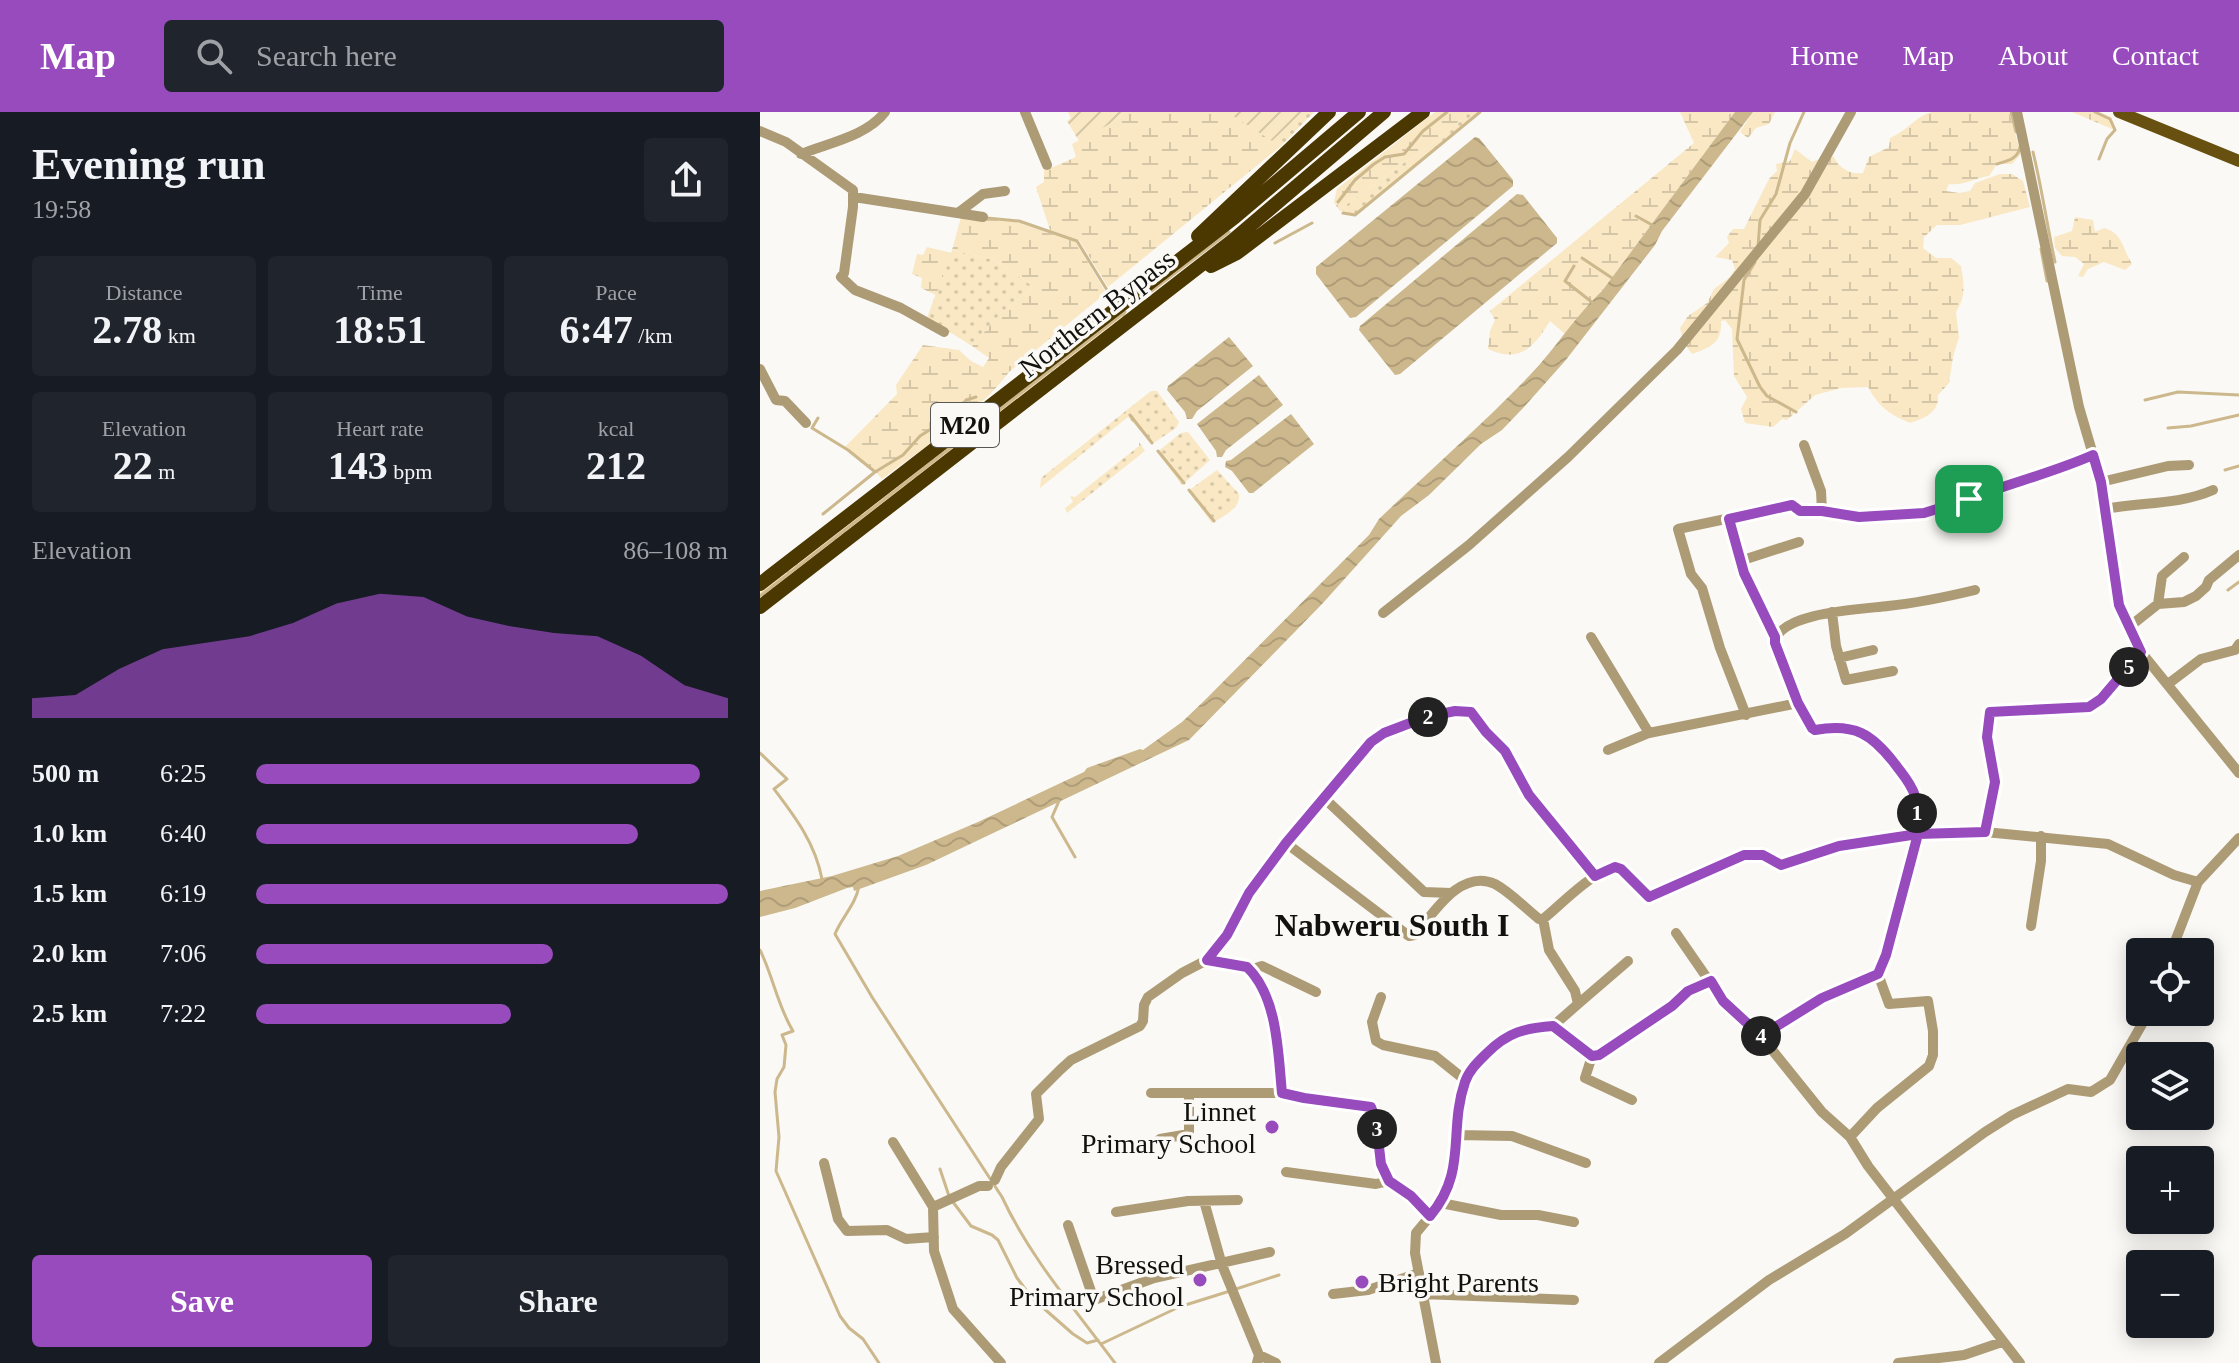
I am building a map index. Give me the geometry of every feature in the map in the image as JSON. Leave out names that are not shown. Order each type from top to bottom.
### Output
[{"type":"highway","points":[[1170,266],[1228,206],[1329,112]]},
{"type":"highway","name":"Northern Bypass","points":[[760,584],[1277,183],[1359,112]]},
{"type":"highway","name":"Northern Bypass","points":[[760,607],[1179,283],[1384,112]]},
{"type":"highway","points":[[1179,283],[1237,253],[1423,112]]},
{"type":"main road","points":[[2119,112],[2239,161]]},
{"type":"street","points":[[801,154],[863,129],[879,120],[885,112]]},
{"type":"street","points":[[1025,112],[1047,165]]},
{"type":"street","points":[[1383,613],[1469,545],[1568,457],[1677,350],[1805,194],[1851,112]]},
{"type":"street","points":[[2017,112],[2079,407],[2101,482],[2119,605],[2141,652],[2239,773]]},
{"type":"street","points":[[760,131],[776,136],[853,190],[844,273],[841,277],[848,286],[901,308],[944,332]]},
{"type":"street","points":[[958,213],[983,194],[1005,191]]},
{"type":"street","points":[[854,197],[983,217]]},
{"type":"street","points":[[760,369],[776,400],[785,401],[806,423]]},
{"type":"street","points":[[1804,445],[1821,491],[1822,511]]},
{"type":"street","points":[[1746,715],[1720,648],[1702,588],[1691,574],[1678,529],[1792,505],[1800,511],[1859,517],[1933,511],[2054,472],[2093,455]]},
{"type":"street","points":[[2101,482],[2168,466],[2189,465]]},
{"type":"street","points":[[2105,509],[2170,502],[2213,490]]},
{"type":"street","points":[[1729,519],[1740,561],[1775,637],[1798,703],[1815,730],[1834,727],[1851,729],[1873,739],[1884,748],[1908,780],[1915,798],[1918,834],[1886,955],[1878,974],[1889,1004],[1928,1001],[1933,1055],[1929,1066],[1877,1108],[1850,1137]]},
{"type":"street","points":[[1740,561],[1799,542]]},
{"type":"street","points":[[2129,627],[2158,604],[2184,602],[2196,596],[2209,580],[2239,555]]},
{"type":"street","points":[[2158,604],[2162,576],[2184,557]]},
{"type":"street","points":[[1775,637],[1801,621],[1832,612],[1975,590]]},
{"type":"street","points":[[1832,612],[1839,658],[1846,680],[1893,671]]},
{"type":"street","points":[[1591,637],[1649,733]]},
{"type":"street","points":[[2168,684],[2201,659],[2235,650],[2239,644]]},
{"type":"street","points":[[1839,658],[1873,650]]},
{"type":"street","points":[[1985,832],[1995,782],[1987,737],[1990,712],[2089,707],[2101,699],[2141,652]]},
{"type":"street","points":[[1608,750],[1649,733],[1798,703]]},
{"type":"street","points":[[933,1207],[991,1183],[1039,1119],[1036,1094],[1043,1086],[1071,1060],[1140,1026],[1148,997],[1207,960],[1227,935],[1249,893],[1286,843],[1358,755],[1384,733],[1426,717],[1467,711],[1505,751],[1529,795],[1595,876]]},
{"type":"street","points":[[1324,798],[1424,892],[1451,893]]},
{"type":"street","points":[[1543,919],[1595,876],[1615,867],[1621,869],[1649,897],[1744,855],[1763,855],[1781,865],[1839,846],[1918,834],[1985,832],[2108,844],[2174,875],[2198,882]]},
{"type":"street","points":[[2031,926],[2041,861],[2041,836]]},
{"type":"street","points":[[2176,938],[2198,882],[2239,838]]},
{"type":"street","points":[[1286,843],[1409,936],[1415,935],[1451,893],[1480,882],[1492,883],[1543,919]]},
{"type":"street","points":[[1543,919],[1549,950],[1575,991],[1578,1004]]},
{"type":"street","points":[[1676,933],[1723,1001],[1761,1036],[1822,1112],[1850,1137],[1868,1166],[2020,1363]]},
{"type":"street","points":[[1207,960],[1242,965],[1250,970],[1269,1005],[1282,1093]]},
{"type":"street","points":[[1436,1363],[1415,1253],[1416,1233],[1441,1203],[1455,1171],[1465,1080],[1471,1070],[1507,1035],[1520,1030],[1553,1026],[1628,961]]},
{"type":"street","points":[[1250,970],[1262,966],[1316,992]]},
{"type":"street","points":[[1761,1036],[1822,998],[1878,974]]},
{"type":"street","points":[[1553,1026],[1592,1056],[1599,1055],[1663,1012],[1688,991],[1711,981]]},
{"type":"street","points":[[1381,997],[1372,1022],[1376,1041],[1435,1056],[1465,1080]]},
{"type":"street","points":[[1665,1361],[1769,1280],[1894,1200],[1960,1148],[2012,1115],[2068,1089],[2091,1092],[2110,1080],[2141,1026]]},
{"type":"street","points":[[1592,1056],[1585,1078],[1632,1100]]},
{"type":"street","points":[[1151,1093],[1282,1093],[1371,1107],[1376,1121],[1381,1164],[1389,1181],[1411,1196],[1430,1216]]},
{"type":"street","points":[[1160,1139],[1189,1134],[1189,1093]]},
{"type":"street","points":[[1457,1135],[1512,1136],[1586,1163]]},
{"type":"street","points":[[893,1142],[933,1207],[934,1251],[953,1309],[1001,1363]]},
{"type":"street","points":[[824,1163],[838,1219],[847,1231],[887,1230],[906,1239],[934,1237]]},
{"type":"street","points":[[1286,1172],[1376,1184],[1389,1181]]},
{"type":"street","points":[[1116,1212],[1238,1200]]},
{"type":"street","points":[[1204,1201],[1222,1265],[1258,1359],[1276,1363]]},
{"type":"street","points":[[1441,1203],[1501,1215],[1538,1215],[1574,1222]]},
{"type":"street","points":[[1068,1225],[1094,1300],[1154,1278],[1270,1252]]},
{"type":"street","points":[[1333,1294],[1368,1290],[1419,1273]]},
{"type":"street","points":[[1422,1294],[1574,1300]]},
{"type":"street","points":[[1898,1363],[1964,1355],[2002,1342]]},
{"type":"green space","points":[[1068,112],[1126,112],[1079,141],[1067,121],[1071,118]]},
{"type":"green space","points":[[1126,112],[1227,112],[1281,146],[1108,287],[1079,240],[1050,230],[1036,187],[1044,182],[1044,166],[1051,168],[1076,157],[1072,144]]},
{"type":"green space","points":[[1227,112],[1304,112],[1272,141]]},
{"type":"green space","points":[[1304,112],[1314,112],[1281,146],[1272,141]]},
{"type":"green space","points":[[1435,112],[1470,112],[1421,153],[1339,210],[1334,202],[1337,189]]},
{"type":"green space","points":[[1470,112],[1480,112],[1355,215],[1339,210],[1421,153]]},
{"type":"green space","points":[[1680,112],[1735,112],[1602,291],[1565,334],[1550,321],[1532,345],[1517,354],[1488,349],[1495,320],[1490,311],[1694,143]]},
{"type":"green space","points":[[1753,112],[1775,112],[1769,124],[1756,128],[1748,138],[1740,132]]},
{"type":"green space","points":[[1931,112],[2009,112],[2021,154],[2012,164],[1997,164],[1989,176],[1949,184],[1946,191],[1970,191],[1975,183],[2000,174],[2012,174],[2023,181],[2030,207],[1960,225],[1937,225],[1924,237],[1923,248],[1936,258],[1951,258],[1961,266],[1963,284],[1963,295],[1956,312],[1959,337],[1949,383],[1938,395],[1934,410],[1910,423],[1885,409],[1868,387],[1841,388],[1815,395],[1787,420],[1782,419],[1773,427],[1745,423],[1741,409],[1747,397],[1734,376],[1732,329],[1725,320],[1721,321],[1720,334],[1714,343],[1692,354],[1684,343],[1680,328],[1688,316],[1707,303],[1714,289],[1735,269],[1732,260],[1715,257],[1729,243],[1727,237],[1733,229],[1744,229],[1769,179],[1777,171],[1776,164],[1790,161],[1795,149],[1812,162],[1819,159],[1823,152],[1834,157],[1846,170],[1863,173],[1869,157],[1889,147],[1890,138]]},
{"type":"green space","points":[[2072,112],[2099,112],[2111,117],[2117,131]]},
{"type":"green space","points":[[961,217],[1014,221],[1076,242],[1106,293],[1009,372],[966,416],[882,479],[845,447],[897,394],[896,385],[923,345],[959,350],[983,367],[989,358],[972,346],[1002,312],[1034,287],[995,260],[952,250]]},
{"type":"green space","points":[[2075,217],[2093,220],[2095,232],[2104,228],[2115,234],[2132,264],[2125,270],[2104,262],[2088,269],[2083,277],[2078,276],[2084,264],[2075,257],[2062,256],[2055,248],[2054,237],[2072,231]]},
{"type":"green space","points":[[927,247],[952,253],[936,295],[921,288],[922,278],[912,274],[917,254],[923,255]]},
{"type":"green space","points":[[952,250],[995,260],[1034,287],[1002,312],[972,346],[927,318]]},
{"type":"green space","points":[[1123,311],[1127,315],[760,602],[760,591]]},
{"type":"green space","points":[[1151,391],[1157,391],[1179,422],[1176,428],[1152,444],[1128,417],[1040,488],[1041,478]]},
{"type":"green space","points":[[1188,432],[1210,460],[1182,485],[1157,452],[1181,433]]},
{"type":"green space","points":[[1139,442],[1145,451],[1067,513],[1065,508],[1073,502],[1070,496],[1075,497],[1139,446]]},
{"type":"green space","points":[[1217,470],[1239,494],[1239,499],[1230,512],[1212,523],[1188,491]]},
{"type":"water","points":[[1735,112],[1753,112],[1565,361],[1502,430],[1481,444],[1429,495],[1401,516],[1323,603],[1189,740],[926,865],[854,891],[853,887],[847,888],[795,908],[760,917],[760,891],[832,876],[898,856],[978,822],[1087,768],[1143,750],[1182,722],[1369,535],[1379,519],[1539,365],[1602,291]]},
{"type":"water","points":[[1475,137],[1513,180],[1513,186],[1356,317],[1350,318],[1316,274],[1316,267]]},
{"type":"water","points":[[1517,194],[1523,195],[1557,238],[1557,243],[1395,375],[1359,330],[1360,326]]},
{"type":"water","points":[[1229,337],[1253,366],[1197,411],[1192,419],[1187,419],[1167,390],[1168,386]]},
{"type":"water","points":[[1259,375],[1283,405],[1226,450],[1222,457],[1217,457],[1197,424]]},
{"type":"water","points":[[1291,414],[1314,444],[1253,493],[1249,493],[1232,471],[1225,467],[1226,461]]},
{"type":"waterway","points":[[1338,202],[1355,180],[1374,164],[1385,157],[1404,154],[1423,131],[1447,112]]},
{"type":"waterway","points":[[1343,213],[1355,215],[1480,112]]},
{"type":"waterway","points":[[1758,247],[1760,220],[1776,194],[1790,143],[1804,112]]},
{"type":"waterway","points":[[2011,112],[2016,132]]},
{"type":"waterway","points":[[2095,112],[2110,119],[2115,130],[2107,139],[2099,159]]},
{"type":"waterway","points":[[1997,164],[2014,157],[2020,147]]},
{"type":"waterway","points":[[2033,152],[2055,262]]},
{"type":"waterway","points":[[1636,216],[1654,226]]},
{"type":"waterway","points":[[987,218],[1019,221],[1077,241],[1107,290]]},
{"type":"waterway","points":[[1275,243],[1312,223]]},
{"type":"waterway","points":[[1149,293],[1229,232]]},
{"type":"waterway","points":[[2041,249],[2047,281]]},
{"type":"waterway","points":[[1582,258],[1612,278]]},
{"type":"waterway","points":[[1755,262],[1744,280],[1737,339],[1767,396],[1796,412]]},
{"type":"waterway","points":[[1574,266],[1565,281],[1593,303]]},
{"type":"waterway","points":[[760,596],[1125,312]]},
{"type":"waterway","points":[[2145,400],[2178,392],[2239,395]]},
{"type":"waterway","points":[[823,514],[875,472],[903,455],[920,436],[958,412],[966,400],[976,397]]},
{"type":"waterway","points":[[1130,415],[1152,443]]},
{"type":"waterway","points":[[2168,428],[2239,415]]},
{"type":"waterway","points":[[818,418],[812,428],[848,450],[874,471]]},
{"type":"waterway","points":[[1158,451],[1184,483]]},
{"type":"waterway","points":[[2225,470],[2239,466]]},
{"type":"waterway","points":[[1189,490],[1214,521]]},
{"type":"waterway","points":[[2228,590],[2239,582]]},
{"type":"waterway","points":[[760,753],[787,779],[774,789],[810,842],[822,879]]},
{"type":"waterway","points":[[1059,801],[1052,817],[1075,857]]},
{"type":"waterway","points":[[859,886],[835,934],[872,997],[1002,1197],[1026,1242],[1115,1363]]},
{"type":"waterway","points":[[760,950],[793,1031],[782,1035],[786,1045],[784,1067],[777,1079],[775,1092],[779,1137],[776,1171],[840,1316],[863,1339],[879,1363]]},
{"type":"waterway","points":[[940,1169],[949,1196]]},
{"type":"waterway","points":[[953,1202],[971,1226],[998,1240],[1017,1278],[1032,1298],[1087,1343],[1098,1340]]},
{"type":"waterway","points":[[1236,1289],[1279,1275]]},
{"type":"waterway","points":[[1101,1344],[1179,1307],[1230,1291]]},
{"type":"place","name":"Linnet Primary School","points":[[1272,1127]]},
{"type":"place","name":"Bressed Primary School","points":[[1200,1280]]},
{"type":"place","name":"Bright Parents","points":[[1362,1282]]},
{"type":"district","name":"Nabweru South I","points":[[1392,925]]},
{"type":"route","points":[[1969,499],[1924,513],[1859,517],[1800,511],[1792,505],[1729,519],[1744,573],[1775,637],[1798,703],[1812,728],[1851,729],[1884,748],[1908,780],[1915,798],[1918,834],[1839,846],[1781,865],[1763,855],[1744,855],[1649,897],[1621,869],[1615,867],[1595,876],[1529,795],[1505,751],[1471,712],[1455,711],[1426,717],[1384,733],[1358,755],[1286,843],[1249,893],[1227,935],[1207,960],[1242,965],[1253,974],[1269,1005],[1282,1093],[1371,1107],[1376,1121],[1381,1164],[1389,1181],[1411,1196],[1430,1216],[1441,1203],[1455,1171],[1456,1138],[1465,1080],[1471,1070],[1507,1035],[1520,1030],[1553,1026],[1592,1056],[1599,1055],[1672,1006],[1688,991],[1711,981],[1723,1001],[1761,1036],[1822,998],[1874,978],[1880,972],[1886,955],[1918,834],[1985,832],[1995,782],[1987,737],[1990,712],[2089,707],[2101,699],[2141,652],[2119,605],[2101,482],[2093,455],[2054,472],[1969,499]]}]
